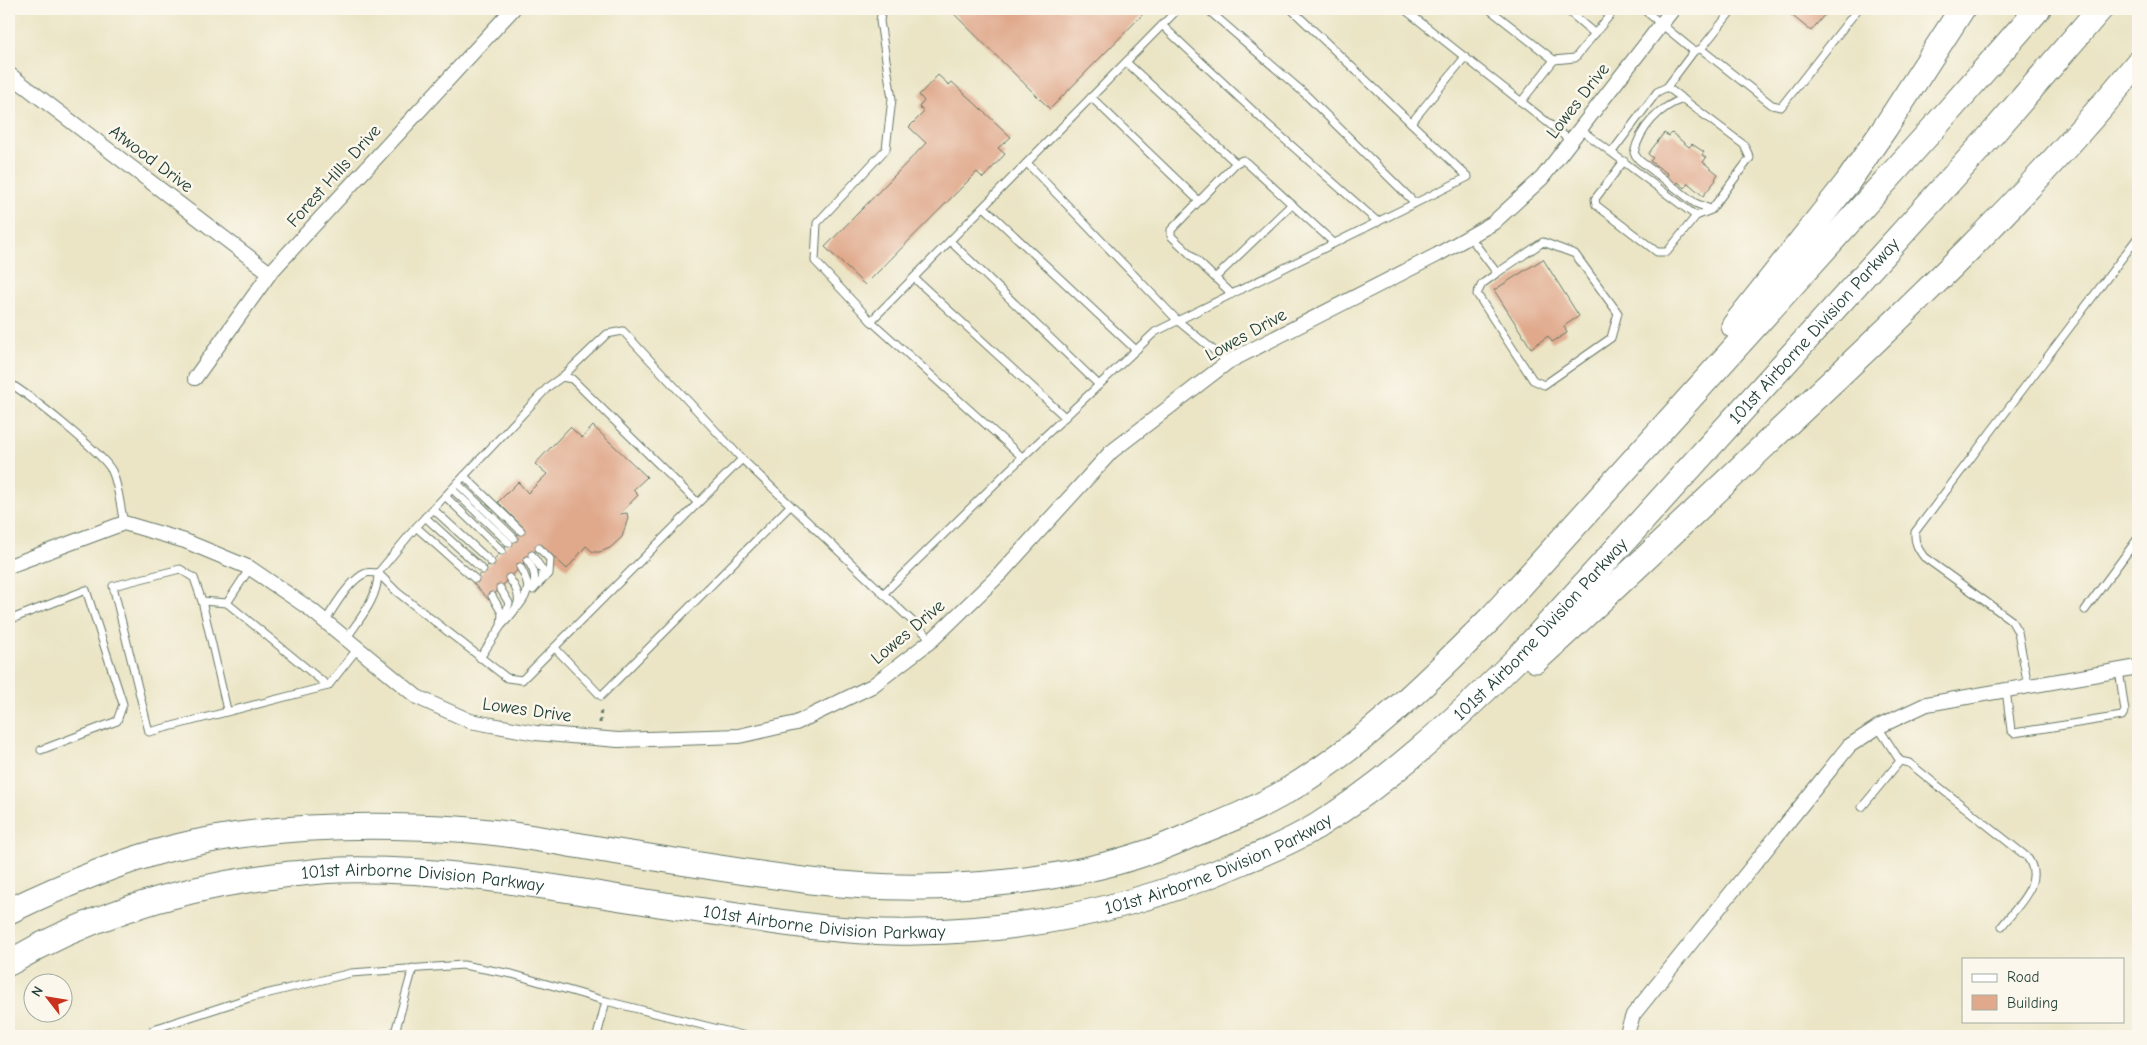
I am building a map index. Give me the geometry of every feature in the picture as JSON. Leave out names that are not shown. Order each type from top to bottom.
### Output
[{"type":"highway","points":[[1549,552],[1784,265],[1847,183],[1962,9]]},
{"type":"highway","name":"101st Airborne Division Parkway","points":[[9,911],[54,889],[116,865],[172,848],[231,836],[334,827],[390,826],[460,829],[814,881],[887,887],[970,886],[1060,875],[1148,852],[1226,821],[1278,796],[1328,764],[1440,670],[1493,616],[1933,130],[2038,9]]},
{"type":"highway","name":"101st Airborne Division Parkway","points":[[9,963],[82,926],[154,900],[212,885],[338,870],[409,872],[493,879],[802,926],[916,932],[1030,925],[1100,911],[1163,894],[1274,849],[1314,828],[1363,795],[1454,721],[1515,661],[1992,132],[2100,9]]},
{"type":"highway","points":[[1454,721],[1536,660],[1898,320],[1959,260],[2118,88],[2138,63]]},
{"type":"highway","points":[[2118,88],[2138,70]]},
{"type":"street","name":"Forest Hills Drive","points":[[195,378],[270,273],[513,9]]},
{"type":"street","name":"Lowes Drive","points":[[124,523],[185,541],[250,568],[310,609],[417,697],[470,721],[536,733],[618,740],[739,736],[796,723],[872,686],[932,640],[1001,573],[1111,452],[1228,362],[1493,224],[1542,178],[1673,9]]},
{"type":"street","name":"Atwood Drive","points":[[9,74],[270,273]]},
{"type":"street","points":[[9,566],[124,523]]},
{"type":"street","points":[[1626,1036],[1633,1015],[1849,746],[1878,727],[1927,704],[2138,667]]},
{"type":"lane","points":[[882,9],[880,21],[892,99],[886,149],[817,222],[815,261],[871,321],[1022,457]]},
{"type":"lane","points":[[871,321],[1178,9]]},
{"type":"lane","points":[[1208,9],[1304,93],[1415,203]]},
{"type":"lane","points":[[883,594],[1022,457],[1155,332],[1468,177],[1291,9]]},
{"type":"lane","points":[[1404,9],[1571,141]]},
{"type":"lane","points":[[1489,9],[1554,60],[1575,58],[1615,9]]},
{"type":"lane","points":[[1566,9],[1595,34]]},
{"type":"lane","points":[[1643,9],[1772,105],[1781,106],[1858,9]]},
{"type":"lane","points":[[1612,152],[1657,92],[1667,87],[1733,9]]},
{"type":"lane","points":[[1162,25],[1265,122],[1378,222]]},
{"type":"lane","points":[[1411,123],[1465,57]]},
{"type":"lane","points":[[1521,102],[1554,60]]},
{"type":"lane","points":[[1126,62],[1236,163]]},
{"type":"lane","points":[[1624,162],[1595,199],[1596,205],[1657,252],[1667,252],[1696,216],[1711,210],[1750,158],[1744,145],[1667,87]]},
{"type":"lane","points":[[1091,97],[1199,201]]},
{"type":"lane","points":[[1683,99],[1665,107],[1649,122],[1636,144],[1634,153],[1639,160],[1695,203],[1711,210]]},
{"type":"lane","points":[[1580,129],[1696,216]]},
{"type":"lane","points":[[1232,294],[1172,236],[1170,230],[1236,163],[1242,160],[1334,243]]},
{"type":"lane","points":[[1027,163],[1178,320],[1228,362]]},
{"type":"lane","points":[[1215,278],[1292,204]]},
{"type":"lane","points":[[984,207],[1136,350]]},
{"type":"lane","points":[[1470,237],[1498,273]]},
{"type":"lane","points":[[2028,686],[2018,632],[2011,620],[1924,557],[1918,549],[1914,537],[1915,532],[2138,237]]},
{"type":"lane","points":[[950,241],[1099,385]]},
{"type":"lane","points":[[1543,242],[1575,254],[1618,313],[1611,338],[1544,384],[1533,380],[1477,294],[1482,284],[1498,273],[1543,242]]},
{"type":"lane","points":[[914,278],[1065,417]]},
{"type":"lane","points":[[346,639],[373,598],[378,587],[378,573],[416,527],[549,386],[562,377],[607,334],[623,331],[742,459],[932,640]]},
{"type":"lane","points":[[562,377],[572,379],[698,503]]},
{"type":"lane","points":[[9,383],[95,452],[111,470],[124,523]]},
{"type":"lane","points":[[325,622],[337,602],[359,578],[367,572],[378,573],[397,592],[480,658],[507,678],[522,680],[556,648],[742,459]]},
{"type":"lane","points":[[464,476],[521,531]]},
{"type":"lane","points":[[452,489],[512,541],[457,483]]},
{"type":"lane","points":[[445,496],[502,551]]},
{"type":"lane","points":[[556,648],[601,696],[790,506]]},
{"type":"lane","points":[[433,509],[492,562]]},
{"type":"lane","points":[[425,517],[483,570]]},
{"type":"lane","points":[[416,527],[475,579]]},
{"type":"lane","points":[[2085,610],[2138,538]]},
{"type":"lane","points":[[480,658],[501,626],[549,574],[550,558],[539,548]]},
{"type":"lane","points":[[533,590],[536,577],[529,558],[543,571],[542,580]]},
{"type":"lane","points":[[520,567],[527,579],[527,597]]},
{"type":"lane","points":[[227,603],[250,568]]},
{"type":"lane","points":[[227,710],[202,601],[194,578],[180,569],[113,586],[148,732],[227,710],[328,686],[358,648]]},
{"type":"lane","points":[[510,578],[519,590],[519,601],[513,613]]},
{"type":"lane","points":[[500,588],[509,602],[501,626]]},
{"type":"lane","points":[[9,620],[86,590],[123,704],[117,721],[41,750]]},
{"type":"lane","points":[[492,596],[502,613],[501,626]]},
{"type":"lane","points":[[202,601],[227,603],[328,686]]},
{"type":"lane","points":[[2006,690],[2011,730],[2014,733],[2122,716],[2125,711],[2120,670]]},
{"type":"lane","points":[[1878,727],[1900,761],[1909,763],[2033,864],[2032,886],[2002,926]]},
{"type":"lane","points":[[1862,807],[1900,761]]},
{"type":"lane","points":[[144,1036],[157,1028],[249,998],[351,973],[463,964],[512,974],[606,1002],[746,1036]]},
{"type":"lane","points":[[394,1036],[413,968]]},
{"type":"lane","points":[[597,1036],[606,1002]]},
{"type":"lane","points":[[157,1028],[161,1036]]},
{"type":"path","points":[[599,738],[601,696]]},
{"type":"building","points":[[949,9],[1148,9],[1050,109]]},
{"type":"building","points":[[1784,9],[1829,9],[1811,31]]},
{"type":"building","points":[[938,75],[949,85],[952,82],[1011,137],[998,148],[1005,154],[983,178],[977,172],[865,285],[825,247],[926,143],[909,127],[924,112],[919,107],[924,101],[919,95]]},
{"type":"building","points":[[1664,133],[1669,136],[1672,133],[1689,147],[1692,144],[1704,152],[1702,155],[1706,158],[1703,162],[1718,174],[1716,180],[1703,196],[1688,183],[1685,188],[1678,182],[1676,185],[1666,177],[1668,174],[1650,161],[1653,158],[1648,154]]},
{"type":"building","points":[[1543,259],[1579,316],[1564,326],[1567,333],[1552,342],[1548,336],[1531,348],[1494,290]]},
{"type":"building","points":[[593,426],[647,477],[633,490],[638,495],[620,514],[627,513],[628,518],[622,537],[610,548],[600,552],[593,552],[586,546],[567,569],[541,545],[489,600],[472,582],[524,528],[498,502],[518,482],[528,493],[547,474],[535,464],[570,427],[582,438]]}]
